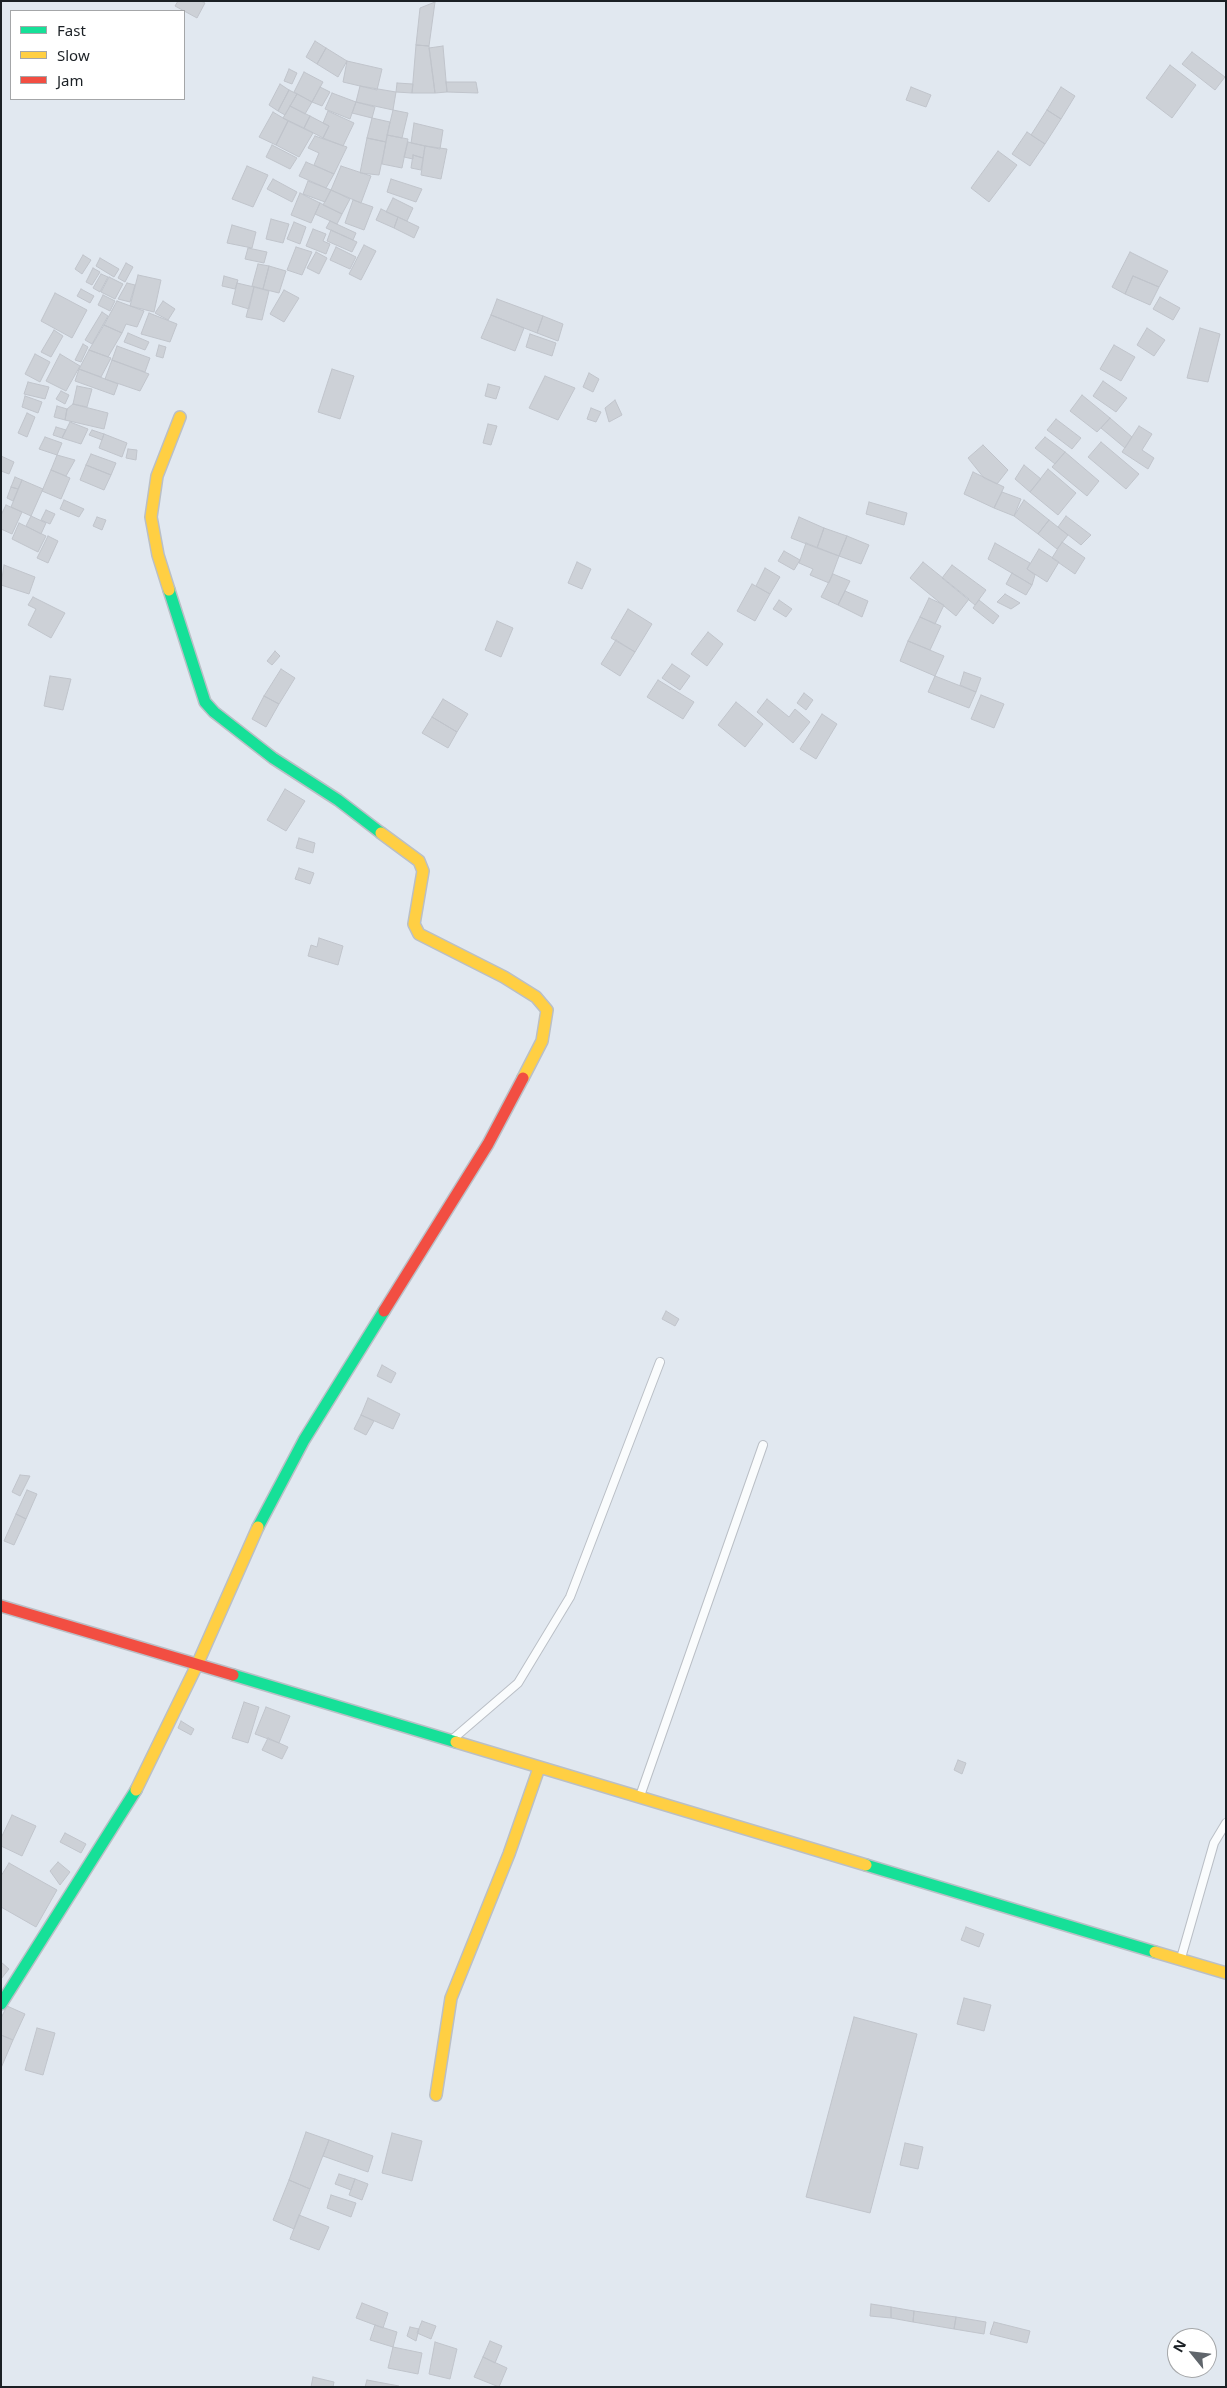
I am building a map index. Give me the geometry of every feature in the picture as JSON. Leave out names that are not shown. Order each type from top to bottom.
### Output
[{"type":"street","points":[[1,2004],[60,1908],[134,1794],[197,1665],[251,1540],[304,1440],[488,1144],[542,1041],[547,1010],[536,997],[504,977],[419,934],[414,924],[422,872],[419,861],[338,800],[273,758],[214,712],[205,702],[158,556],[152,517],[157,476],[180,417]]},
{"type":"street","points":[[1,1606],[1226,1973]]},
{"type":"street","points":[[436,2095],[451,1998],[509,1854],[538,1768]]},
{"type":"lane","points":[[451,1741],[518,1683],[570,1597],[660,1362]]},
{"type":"lane","points":[[640,1798],[763,1445]]},
{"type":"lane","points":[[1180,1960],[1214,1843],[1226,1823]]},
{"type":"building","points":[[178,1],[201,1],[205,3],[197,18],[175,6]]},
{"type":"building","points":[[435,2],[429,46],[416,45],[420,8]]},
{"type":"building","points":[[315,41],[326,48],[317,64],[306,57]]},
{"type":"building","points":[[416,45],[429,46],[435,93],[412,93]]},
{"type":"building","points":[[443,46],[447,92],[435,93],[429,48]]},
{"type":"building","points":[[326,48],[347,61],[338,77],[317,64]]},
{"type":"building","points":[[1192,52],[1225,77],[1215,90],[1182,64]]},
{"type":"building","points":[[347,61],[382,69],[377,90],[343,82]]},
{"type":"building","points":[[1170,65],[1196,85],[1172,118],[1146,98]]},
{"type":"building","points":[[289,69],[297,73],[292,84],[284,81]]},
{"type":"building","points":[[304,72],[323,82],[312,102],[294,92]]},
{"type":"building","points":[[446,82],[476,82],[478,93],[447,92]]},
{"type":"building","points":[[397,83],[413,84],[412,93],[396,92]]},
{"type":"building","points":[[280,84],[289,90],[278,111],[269,105]]},
{"type":"building","points":[[360,86],[396,92],[393,110],[356,102]]},
{"type":"building","points":[[320,87],[330,92],[322,106],[312,102]]},
{"type":"building","points":[[911,87],[931,95],[926,107],[906,100]]},
{"type":"building","points":[[1061,87],[1075,96],[1061,119],[1047,110]]},
{"type":"building","points":[[289,90],[297,94],[285,115],[278,111]]},
{"type":"building","points":[[332,93],[356,102],[350,119],[325,109]]},
{"type":"building","points":[[297,94],[312,102],[305,114],[290,106]]},
{"type":"building","points":[[356,102],[375,107],[372,118],[352,113]]},
{"type":"building","points":[[290,106],[310,116],[304,128],[283,118]]},
{"type":"building","points":[[393,110],[408,113],[402,138],[387,135]]},
{"type":"building","points":[[1047,110],[1061,119],[1045,144],[1031,135]]},
{"type":"building","points":[[328,111],[354,123],[343,146],[323,138],[329,126],[323,123]]},
{"type":"building","points":[[273,112],[288,121],[276,145],[259,137]]},
{"type":"building","points":[[310,116],[329,126],[323,138],[304,128]]},
{"type":"building","points":[[372,118],[390,122],[386,142],[367,138]]},
{"type":"building","points":[[288,121],[313,133],[299,157],[276,145]]},
{"type":"building","points":[[414,123],[443,130],[440,149],[411,143]]},
{"type":"building","points":[[1027,132],[1045,144],[1030,166],[1012,154]]},
{"type":"building","points":[[387,135],[408,139],[402,168],[382,164]]},
{"type":"building","points":[[315,136],[347,147],[334,174],[314,165],[319,153],[308,148]]},
{"type":"building","points":[[367,138],[386,142],[379,175],[360,173]]},
{"type":"building","points":[[408,142],[425,146],[423,158],[413,155],[413,159],[404,157]]},
{"type":"building","points":[[272,145],[297,158],[290,169],[266,157]]},
{"type":"building","points":[[425,146],[447,149],[441,179],[421,175]]},
{"type":"building","points":[[998,151],[1017,165],[989,202],[971,188]]},
{"type":"building","points":[[413,155],[423,158],[421,170],[411,168]]},
{"type":"building","points":[[306,162],[334,174],[326,188],[299,176]]},
{"type":"building","points":[[247,166],[268,175],[253,207],[232,199]]},
{"type":"building","points":[[341,166],[371,176],[361,203],[331,190]]},
{"type":"building","points":[[273,179],[297,192],[292,202],[267,189]]},
{"type":"building","points":[[391,179],[422,189],[416,202],[387,192]]},
{"type":"building","points":[[308,181],[331,190],[325,202],[303,194]]},
{"type":"building","points":[[331,190],[350,199],[342,214],[323,205]]},
{"type":"building","points":[[300,193],[320,203],[311,223],[291,215]]},
{"type":"building","points":[[393,198],[413,208],[407,221],[386,212]]},
{"type":"building","points":[[353,200],[373,207],[364,230],[345,223]]},
{"type":"building","points":[[320,203],[342,214],[337,224],[315,214]]},
{"type":"building","points":[[381,209],[398,217],[394,228],[376,220]]},
{"type":"building","points":[[398,217],[419,227],[414,238],[394,228]]},
{"type":"building","points":[[271,219],[289,224],[283,243],[266,239]]},
{"type":"building","points":[[330,221],[356,233],[353,240],[326,228]]},
{"type":"building","points":[[294,222],[306,227],[300,244],[287,239]]},
{"type":"building","points":[[232,225],[256,232],[252,248],[227,243]]},
{"type":"building","points":[[313,229],[326,234],[323,241],[330,244],[326,254],[306,246]]},
{"type":"building","points":[[331,230],[357,242],[352,252],[327,241]]},
{"type":"building","points":[[364,245],[376,251],[361,280],[349,274]]},
{"type":"building","points":[[296,247],[312,252],[302,275],[287,270]]},
{"type":"building","points":[[336,247],[356,257],[350,269],[330,260]]},
{"type":"building","points":[[248,248],[267,252],[264,263],[245,259]]},
{"type":"building","points":[[316,252],[327,258],[319,274],[307,268]]},
{"type":"building","points":[[1130,252],[1168,271],[1159,287],[1133,276],[1125,294],[1112,287]]},
{"type":"building","points":[[83,255],[91,260],[82,274],[75,269]]},
{"type":"building","points":[[100,258],[119,269],[114,277],[96,266]]},
{"type":"building","points":[[126,263],[133,267],[125,282],[118,278]]},
{"type":"building","points":[[258,264],[269,266],[263,289],[252,286]]},
{"type":"building","points":[[269,266],[286,271],[279,293],[263,289]]},
{"type":"building","points":[[93,268],[100,272],[92,285],[86,282]]},
{"type":"building","points":[[101,274],[108,277],[100,292],[93,288]]},
{"type":"building","points":[[138,275],[161,280],[154,312],[130,306]]},
{"type":"building","points":[[224,276],[238,280],[235,289],[222,286]]},
{"type":"building","points":[[1133,276],[1159,287],[1150,305],[1125,294]]},
{"type":"building","points":[[109,277],[123,284],[115,299],[101,292]]},
{"type":"building","points":[[127,283],[135,285],[130,302],[118,299]]},
{"type":"building","points":[[237,283],[254,287],[249,309],[232,304]]},
{"type":"building","points":[[254,287],[269,291],[262,320],[246,317]]},
{"type":"building","points":[[81,289],[94,296],[90,303],[77,296]]},
{"type":"building","points":[[284,290],[299,298],[284,322],[270,314]]},
{"type":"building","points":[[55,293],[87,310],[72,338],[41,321]]},
{"type":"building","points":[[103,295],[115,301],[110,311],[98,305]]},
{"type":"building","points":[[1160,297],[1180,308],[1173,320],[1153,309]]},
{"type":"building","points":[[497,299],[543,316],[537,333],[491,315]]},
{"type":"building","points":[[117,301],[144,311],[137,327],[126,324],[122,333],[104,325]]},
{"type":"building","points":[[163,301],[175,309],[168,320],[155,313]]},
{"type":"building","points":[[102,312],[108,316],[92,344],[85,340]]},
{"type":"building","points":[[149,313],[177,324],[170,342],[141,334]]},
{"type":"building","points":[[491,315],[524,328],[515,351],[481,338]]},
{"type":"building","points":[[543,316],[563,324],[558,341],[537,333]]},
{"type":"building","points":[[104,325],[122,333],[108,357],[89,350]]},
{"type":"building","points":[[1147,328],[1165,340],[1154,356],[1137,345]]},
{"type":"building","points":[[1200,328],[1220,334],[1208,382],[1187,378]]},
{"type":"building","points":[[54,330],[63,336],[51,357],[41,352]]},
{"type":"building","points":[[128,333],[149,342],[145,350],[124,342]]},
{"type":"building","points":[[530,334],[556,343],[552,356],[526,347]]},
{"type":"building","points":[[83,344],[88,347],[81,362],[75,360]]},
{"type":"building","points":[[159,345],[166,347],[163,358],[156,356]]},
{"type":"building","points":[[1114,345],[1135,357],[1121,381],[1100,369]]},
{"type":"building","points":[[117,346],[150,358],[145,372],[112,360]]},
{"type":"building","points":[[89,350],[111,358],[101,377],[79,369]]},
{"type":"building","points":[[35,354],[50,362],[40,382],[25,374]]},
{"type":"building","points":[[60,354],[80,366],[66,391],[46,381]]},
{"type":"building","points":[[112,360],[149,374],[140,391],[105,379]]},
{"type":"building","points":[[79,369],[118,384],[114,395],[75,381]]},
{"type":"building","points":[[332,369],[354,376],[340,419],[318,412]]},
{"type":"building","points":[[589,373],[599,379],[593,392],[583,387]]},
{"type":"building","points":[[545,376],[575,388],[558,420],[529,408]]},
{"type":"building","points":[[1103,381],[1127,398],[1116,412],[1093,396]]},
{"type":"building","points":[[28,382],[49,387],[45,399],[24,394]]},
{"type":"building","points":[[488,384],[500,387],[496,399],[485,396]]},
{"type":"building","points":[[77,386],[92,389],[87,407],[73,404]]},
{"type":"building","points":[[61,391],[69,395],[65,404],[56,399]]},
{"type":"building","points":[[1082,395],[1110,418],[1097,432],[1070,411]]},
{"type":"building","points":[[25,396],[42,402],[38,413],[22,407]]},
{"type":"building","points":[[615,400],[622,415],[609,422],[605,408]]},
{"type":"building","points":[[73,404],[108,413],[104,429],[65,420],[67,409]]},
{"type":"building","points":[[57,406],[67,409],[65,420],[54,417]]},
{"type":"building","points":[[591,408],[601,412],[596,422],[587,419]]},
{"type":"building","points":[[27,413],[35,417],[27,437],[18,433]]},
{"type":"building","points":[[1110,418],[1132,437],[1125,448],[1101,428]]},
{"type":"building","points":[[1056,419],[1081,438],[1072,449],[1047,430]]},
{"type":"building","points":[[70,422],[88,429],[81,444],[62,438]]},
{"type":"building","points":[[488,424],[497,426],[491,445],[483,443]]},
{"type":"building","points":[[1139,426],[1152,434],[1142,450],[1154,458],[1148,469],[1122,452]]},
{"type":"building","points":[[56,427],[66,430],[62,438],[53,435]]},
{"type":"building","points":[[92,430],[104,434],[102,440],[89,435]]},
{"type":"building","points":[[104,434],[127,443],[122,457],[99,448]]},
{"type":"building","points":[[45,437],[62,443],[57,455],[39,449]]},
{"type":"building","points":[[1045,437],[1065,452],[1055,464],[1035,448]]},
{"type":"building","points":[[1101,442],[1139,474],[1126,489],[1088,457]]},
{"type":"building","points":[[983,445],[1008,470],[997,484],[984,478],[968,458]]},
{"type":"building","points":[[128,449],[137,450],[136,460],[126,458]]},
{"type":"building","points":[[1065,452],[1099,481],[1087,496],[1052,467]]},
{"type":"building","points":[[91,454],[116,463],[111,475],[86,465]]},
{"type":"building","points":[[57,455],[75,460],[66,476],[51,470]]},
{"type":"building","points":[[1,456],[14,462],[9,474],[1,471]]},
{"type":"building","points":[[86,465],[111,475],[104,490],[80,480]]},
{"type":"building","points":[[1024,465],[1041,479],[1030,492],[1015,479]]},
{"type":"building","points":[[1048,469],[1076,493],[1058,515],[1030,492]]},
{"type":"building","points":[[51,470],[70,478],[61,499],[42,491]]},
{"type":"building","points":[[973,472],[1004,487],[994,508],[964,494]]},
{"type":"building","points":[[15,477],[22,480],[18,489],[11,487]]},
{"type":"building","points":[[22,480],[43,489],[31,516],[11,507]]},
{"type":"building","points":[[11,487],[18,489],[13,501],[7,498]]},
{"type":"building","points":[[1002,492],[1021,499],[1014,516],[994,508]]},
{"type":"building","points":[[64,500],[84,509],[79,517],[60,509]]},
{"type":"building","points":[[1024,500],[1049,520],[1038,534],[1014,516]]},
{"type":"building","points":[[869,502],[907,513],[904,525],[866,514]]},
{"type":"building","points":[[6,505],[22,512],[12,534],[1,529],[1,515]]},
{"type":"building","points":[[46,510],[55,514],[50,524],[41,520]]},
{"type":"building","points":[[31,516],[46,523],[41,534],[26,526]]},
{"type":"building","points":[[1066,516],[1091,535],[1081,545],[1058,527]]},
{"type":"building","points":[[97,517],[106,520],[102,530],[93,526]]},
{"type":"building","points":[[799,517],[824,528],[817,548],[791,538]]},
{"type":"building","points":[[1049,520],[1068,535],[1057,549],[1038,534]]},
{"type":"building","points":[[19,523],[46,536],[38,552],[12,539]]},
{"type":"building","points":[[824,528],[847,536],[839,556],[817,548]]},
{"type":"building","points":[[48,536],[58,541],[48,563],[37,558]]},
{"type":"building","points":[[847,536],[869,545],[861,564],[839,556]]},
{"type":"building","points":[[1062,542],[1085,558],[1075,574],[1052,558]]},
{"type":"building","points":[[806,543],[839,556],[829,583],[810,575],[813,569],[799,563]]},
{"type":"building","points":[[995,543],[1030,563],[1027,569],[1035,575],[1032,585],[988,559]]},
{"type":"building","points":[[1039,549],[1059,562],[1047,582],[1027,569]]},
{"type":"building","points":[[784,551],[800,560],[794,570],[778,561]]},
{"type":"building","points":[[577,562],[591,569],[582,589],[568,583]]},
{"type":"building","points":[[923,562],[969,599],[956,616],[910,578]]},
{"type":"building","points":[[4,565],[35,577],[29,594],[1,585]]},
{"type":"building","points":[[952,565],[986,590],[975,605],[942,578]]},
{"type":"building","points":[[765,568],[780,577],[770,594],[756,586]]},
{"type":"building","points":[[1012,573],[1032,585],[1026,595],[1006,584]]},
{"type":"building","points":[[833,574],[850,581],[838,605],[821,597]]},
{"type":"building","points":[[752,584],[770,594],[755,621],[737,611]]},
{"type":"building","points":[[845,591],[868,601],[862,617],[838,605]]},
{"type":"building","points":[[1005,594],[1020,603],[1011,609],[997,602]]},
{"type":"building","points":[[33,597],[65,613],[51,638],[28,625],[36,609],[28,605]]},
{"type":"building","points":[[929,598],[944,605],[935,624],[920,617]]},
{"type":"building","points":[[779,600],[792,609],[786,617],[773,609]]},
{"type":"building","points":[[979,600],[999,616],[993,624],[973,608]]},
{"type":"building","points":[[628,609],[652,624],[635,652],[611,638]]},
{"type":"building","points":[[920,617],[941,626],[930,650],[908,641]]},
{"type":"building","points":[[497,621],[513,628],[501,657],[485,650]]},
{"type":"building","points":[[708,632],[723,644],[707,666],[691,654]]},
{"type":"building","points":[[616,640],[635,652],[620,676],[601,664]]},
{"type":"building","points":[[908,641],[944,656],[935,676],[900,661]]},
{"type":"building","points":[[275,651],[280,656],[272,665],[267,661]]},
{"type":"building","points":[[672,664],[690,676],[680,690],[662,678]]},
{"type":"building","points":[[281,669],[295,678],[279,704],[264,696]]},
{"type":"building","points":[[964,672],[981,678],[976,692],[960,685]]},
{"type":"building","points":[[50,676],[71,679],[63,710],[44,706]]},
{"type":"building","points":[[935,676],[976,692],[969,708],[928,692]]},
{"type":"building","points":[[658,680],[694,702],[683,719],[647,697]]},
{"type":"building","points":[[804,693],[813,700],[806,710],[797,703]]},
{"type":"building","points":[[981,695],[1004,704],[994,728],[971,719]]},
{"type":"building","points":[[264,696],[279,704],[266,727],[252,719]]},
{"type":"building","points":[[443,699],[468,714],[457,732],[432,717]]},
{"type":"building","points":[[767,699],[789,717],[795,709],[810,722],[793,743],[757,712]]},
{"type":"building","points":[[736,702],[763,724],[745,747],[718,725]]},
{"type":"building","points":[[822,714],[837,724],[816,759],[800,749]]},
{"type":"building","points":[[432,717],[457,732],[448,748],[422,733]]},
{"type":"building","points":[[285,789],[305,801],[286,831],[267,820]]},
{"type":"building","points":[[299,838],[315,843],[313,853],[296,848]]},
{"type":"building","points":[[299,868],[314,873],[310,884],[295,879]]},
{"type":"building","points":[[319,938],[343,946],[338,965],[308,956],[311,945],[317,947]]},
{"type":"building","points":[[666,1311],[679,1319],[675,1326],[662,1319]]},
{"type":"building","points":[[382,1365],[396,1373],[391,1383],[377,1376]]},
{"type":"building","points":[[368,1398],[400,1414],[393,1429],[361,1415]]},
{"type":"building","points":[[361,1415],[374,1421],[366,1435],[354,1429]]},
{"type":"building","points":[[20,1475],[30,1476],[20,1496],[12,1492]]},
{"type":"building","points":[[27,1490],[37,1494],[26,1519],[16,1514]]},
{"type":"building","points":[[16,1514],[26,1519],[14,1545],[4,1541]]},
{"type":"building","points":[[244,1702],[259,1707],[248,1743],[232,1738]]},
{"type":"building","points":[[266,1707],[290,1716],[279,1743],[255,1734]]},
{"type":"building","points":[[181,1721],[194,1729],[191,1735],[178,1728]]},
{"type":"building","points":[[268,1738],[288,1747],[282,1759],[262,1750]]},
{"type":"building","points":[[958,1760],[966,1763],[962,1774],[954,1770]]},
{"type":"building","points":[[12,1815],[36,1826],[22,1856],[1,1846],[1,1838]]},
{"type":"building","points":[[65,1833],[86,1844],[81,1853],[60,1842]]},
{"type":"building","points":[[58,1862],[70,1872],[60,1885],[50,1871]]},
{"type":"building","points":[[9,1863],[57,1890],[36,1927],[1,1907],[1,1876]]},
{"type":"building","points":[[966,1927],[984,1934],[979,1947],[961,1940]]},
{"type":"building","points":[[1,1962],[9,1969],[1,1979]]},
{"type":"building","points":[[964,1998],[991,2005],[984,2031],[957,2024]]},
{"type":"building","points":[[7,2006],[25,2014],[13,2040],[1,2035],[1,2018]]},
{"type":"building","points":[[854,2017],[917,2034],[870,2213],[806,2197]]},
{"type":"building","points":[[37,2028],[55,2033],[43,2075],[25,2070]]},
{"type":"building","points":[[1,2035],[13,2040],[1,2068]]},
{"type":"building","points":[[306,2132],[329,2140],[310,2189],[289,2180]]},
{"type":"building","points":[[392,2133],[422,2141],[412,2181],[382,2173]]},
{"type":"building","points":[[329,2140],[373,2156],[368,2172],[323,2156]]},
{"type":"building","points":[[905,2143],[923,2147],[918,2169],[900,2165]]},
{"type":"building","points":[[339,2174],[355,2179],[351,2190],[335,2184]]},
{"type":"building","points":[[355,2179],[368,2184],[362,2200],[349,2195]]},
{"type":"building","points":[[289,2180],[310,2189],[294,2229],[273,2220]]},
{"type":"building","points":[[331,2195],[356,2203],[351,2217],[327,2208]]},
{"type":"building","points":[[299,2215],[329,2227],[319,2250],[290,2239]]},
{"type":"building","points":[[362,2303],[388,2313],[383,2328],[356,2318]]},
{"type":"building","points":[[871,2304],[891,2307],[891,2318],[870,2316]]},
{"type":"building","points":[[891,2307],[914,2311],[913,2322],[891,2318]]},
{"type":"building","points":[[914,2311],[956,2317],[954,2329],[913,2322]]},
{"type":"building","points":[[956,2317],[986,2322],[984,2334],[954,2329]]},
{"type":"building","points":[[422,2321],[436,2326],[431,2339],[417,2333]]},
{"type":"building","points":[[994,2322],[1030,2331],[1027,2343],[990,2334]]},
{"type":"building","points":[[375,2325],[397,2332],[393,2347],[370,2340]]},
{"type":"building","points":[[410,2327],[419,2329],[416,2341],[407,2336]]},
{"type":"building","points":[[490,2341],[502,2346],[495,2363],[483,2357]]},
{"type":"building","points":[[435,2342],[457,2349],[450,2379],[429,2374]]},
{"type":"building","points":[[393,2347],[422,2353],[418,2374],[388,2368]]},
{"type":"building","points":[[483,2357],[507,2368],[499,2387],[474,2377]]},
{"type":"building","points":[[313,2377],[334,2382],[333,2387],[311,2387]]},
{"type":"building","points":[[367,2380],[399,2386],[399,2387],[365,2387]]},
{"type":"traffic: fast","points":[[169,590],[205,702],[214,712],[273,758],[338,800],[381,833]]},
{"type":"traffic: fast","points":[[258,1527],[304,1440],[384,1311]]},
{"type":"traffic: fast","points":[[233,1675],[456,1742]]},
{"type":"traffic: fast","points":[[1,2004],[136,1790]]},
{"type":"traffic: fast","points":[[866,1865],[1155,1952]]},
{"type":"traffic: slow","points":[[169,590],[158,555],[151,517],[157,476],[180,417]]},
{"type":"traffic: slow","points":[[381,833],[419,861],[423,871],[414,924],[419,934],[504,977],[536,997],[547,1010],[542,1041],[523,1078]]},
{"type":"traffic: slow","points":[[136,1790],[197,1665],[258,1527]]},
{"type":"traffic: slow","points":[[456,1742],[866,1865]]},
{"type":"traffic: slow","points":[[436,2095],[451,1998],[509,1854],[539,1768]]},
{"type":"traffic: slow","points":[[1155,1952],[1226,1973]]},
{"type":"traffic: jam","points":[[384,1311],[488,1144],[523,1078]]},
{"type":"traffic: jam","points":[[1,1606],[233,1675]]}]
